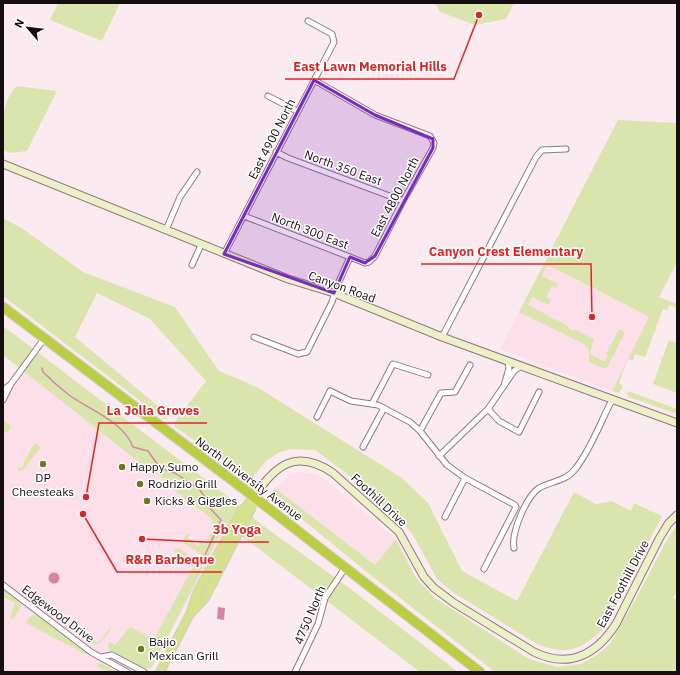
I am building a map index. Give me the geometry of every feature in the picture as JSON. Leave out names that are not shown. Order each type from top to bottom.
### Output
[{"type":"highway","name":"North University Avenue","points":[[3,307],[254,497],[480,672]]},
{"type":"main road","name":"Canyon Road","points":[[3,164],[288,279],[334,294],[442,337],[677,423]]},
{"type":"main road","name":"Foothill Drive","points":[[254,497],[270,475],[284,464],[301,461],[320,465],[333,473],[399,532],[424,577],[440,594],[540,655],[562,660],[581,656]]},
{"type":"main road","points":[[160,672],[190,614],[197,592],[236,519],[246,504],[254,497]]},
{"type":"main road","name":"East Foothill Drive","points":[[581,656],[595,649],[608,636],[616,624],[658,539],[668,524],[677,515]]},
{"type":"street","name":"East 4900 North","points":[[224,254],[334,42],[332,34],[308,21]]},
{"type":"street","name":"East 4800 North","points":[[314,80],[375,115],[430,136],[433,139],[433,148],[403,201],[376,256],[369,262]]},
{"type":"street","points":[[268,96],[298,111]]},
{"type":"street","points":[[442,337],[536,157],[542,150],[566,149]]},
{"type":"street","name":"North 350 East","points":[[276,152],[403,201]]},
{"type":"street","points":[[166,230],[183,190],[197,172]]},
{"type":"street","name":"North 300 East","points":[[244,216],[350,257],[364,262],[369,262]]},
{"type":"street","points":[[192,265],[201,245]]},
{"type":"street","points":[[254,337],[298,354],[307,352],[332,302],[350,257]]},
{"type":"street","points":[[3,400],[11,384],[44,339]]},
{"type":"street","points":[[504,386],[509,368],[508,361]]},
{"type":"street","points":[[372,404],[393,364],[428,375]]},
{"type":"street","points":[[420,430],[441,393],[455,392],[470,365]]},
{"type":"street","points":[[439,456],[488,409],[514,371],[521,366]]},
{"type":"street","points":[[3,390],[11,384]]},
{"type":"street","points":[[317,417],[330,391],[351,401],[372,404],[384,408],[410,422],[420,430],[447,465],[465,478],[513,504],[516,507],[484,569]]},
{"type":"street","points":[[488,409],[499,421],[518,432],[539,392]]},
{"type":"street","points":[[514,548],[513,541],[516,526],[532,495],[538,489],[565,478],[576,468],[612,400]]},
{"type":"street","points":[[363,447],[384,408]]},
{"type":"street","points":[[445,518],[465,478]]},
{"type":"street","name":"4750 North","points":[[295,672],[318,624],[325,598],[345,568]]},
{"type":"street","name":"Edgewood Drive","points":[[3,585],[92,652],[127,672]]},
{"type":"street","name":"Edgewood Drive","points":[[101,657],[112,655],[144,672]]},
{"type":"highlighted area","points":[[314,80],[375,115],[433,139],[433,148],[375,256],[365,263],[350,257],[334,293],[224,254]]},
{"type":"shaded area","points":[[618,120],[677,123],[677,263],[612,391],[500,349]]},
{"type":"shaded area","points":[[24,371],[228,526],[149,672],[3,672],[3,398]]},
{"type":"shaded area","points":[[302,472],[316,474],[323,478],[396,539],[375,565],[275,488],[292,474]]},
{"type":"shaded area","points":[[54,572],[58,574],[60,578],[58,582],[54,584],[50,582],[48,578],[50,574]]},
{"type":"shaded area","points":[[218,607],[225,608],[224,620],[217,619]]},
{"type":"green space","points":[[58,3],[120,3],[102,41],[50,20]]},
{"type":"green space","points":[[435,3],[514,3],[506,19],[475,25],[440,12]]},
{"type":"green space","points":[[17,86],[57,91],[27,151],[10,153],[3,150],[3,124],[5,107],[12,92]]},
{"type":"green space","points":[[618,120],[677,123],[677,261],[659,297],[677,304],[677,308],[670,305],[667,310],[663,309],[645,357],[635,354],[633,361],[628,359],[649,317],[648,316],[548,265],[542,276],[558,284],[556,288],[552,286],[546,297],[551,300],[549,305],[532,297],[528,305],[568,326],[568,328],[573,331],[574,329],[594,339],[590,353],[604,362],[608,355],[606,354],[619,329],[625,332],[607,368],[603,368],[589,362],[589,350],[584,344],[519,312]]},
{"type":"green space","points":[[3,218],[23,229],[83,272],[175,307],[219,371],[257,387],[402,478],[428,503],[462,571],[517,601],[574,492],[596,504],[612,501],[631,511],[634,503],[662,516],[604,628],[581,646],[573,649],[557,650],[547,648],[537,644],[454,593],[437,579],[413,535],[404,524],[346,473],[315,450],[291,449],[278,453],[267,460],[251,479],[175,427],[174,423],[206,381],[150,319],[97,293],[75,337],[170,416],[164,419],[3,296]]},
{"type":"green space","points":[[3,326],[231,499],[262,525],[348,587],[458,672],[420,672],[226,524],[209,555],[205,557],[184,543],[183,539],[188,534],[188,538],[198,546],[201,542],[205,544],[214,526],[211,524],[213,520],[170,487],[171,484],[135,459],[3,355]]},
{"type":"green space","points":[[669,340],[677,343],[677,393],[653,384]]},
{"type":"green space","points":[[628,359],[619,383],[623,386],[619,393],[612,391]]},
{"type":"green space","points":[[628,391],[677,409],[676,413],[629,397],[627,395]]},
{"type":"green space","points":[[3,420],[11,426],[8,433],[3,430]]},
{"type":"green space","points":[[35,443],[41,447],[23,470],[18,471],[18,467],[22,468],[30,450]]},
{"type":"green space","points":[[275,488],[375,565],[396,539],[416,578],[435,598],[529,659],[557,667],[581,664],[597,655],[610,644],[669,536],[677,525],[677,591],[673,598],[677,600],[677,672],[495,672],[368,573],[270,493]]},
{"type":"green space","points":[[179,548],[202,564],[202,570],[152,667],[146,669],[109,651],[108,645],[110,642],[115,645],[130,627],[154,639],[194,565],[174,551]]},
{"type":"green space","points":[[3,589],[22,604],[13,620],[10,618],[15,603],[3,597]]},
{"type":"green space","points":[[33,615],[37,615],[88,654],[85,654],[26,623]]},
{"type":"green space","points":[[70,623],[98,643],[110,628],[111,629],[101,642],[95,645],[68,626]]},
{"type":"green space","points":[[98,663],[103,664],[117,672],[107,672],[97,666]]},
{"type":"waterway","points":[[42,368],[43,372],[69,395],[106,417],[122,430],[129,438],[133,447],[148,451],[160,468],[175,473],[199,489],[205,497],[208,506],[221,520],[205,555]]},
{"type":"place","name":"East Lawn Memorial Hills","points":[[479,15]]},
{"type":"place","name":"Canyon Crest Elementary","points":[[592,317]]},
{"type":"place","name":"DP Cheesteaks","points":[[43,464]]},
{"type":"place","name":"Happy Sumo","points":[[122,467]]},
{"type":"place","name":"Rodrizio Grill","points":[[140,484]]},
{"type":"place","name":"La Jolla Groves","points":[[86,497]]},
{"type":"place","name":"Kicks & Giggles","points":[[147,501]]},
{"type":"place","name":"R&R Barbeque","points":[[83,514]]},
{"type":"place","name":"3b Yoga","points":[[142,539]]},
{"type":"place","name":"Bajio Mexican Grill","points":[[141,649]]}]
